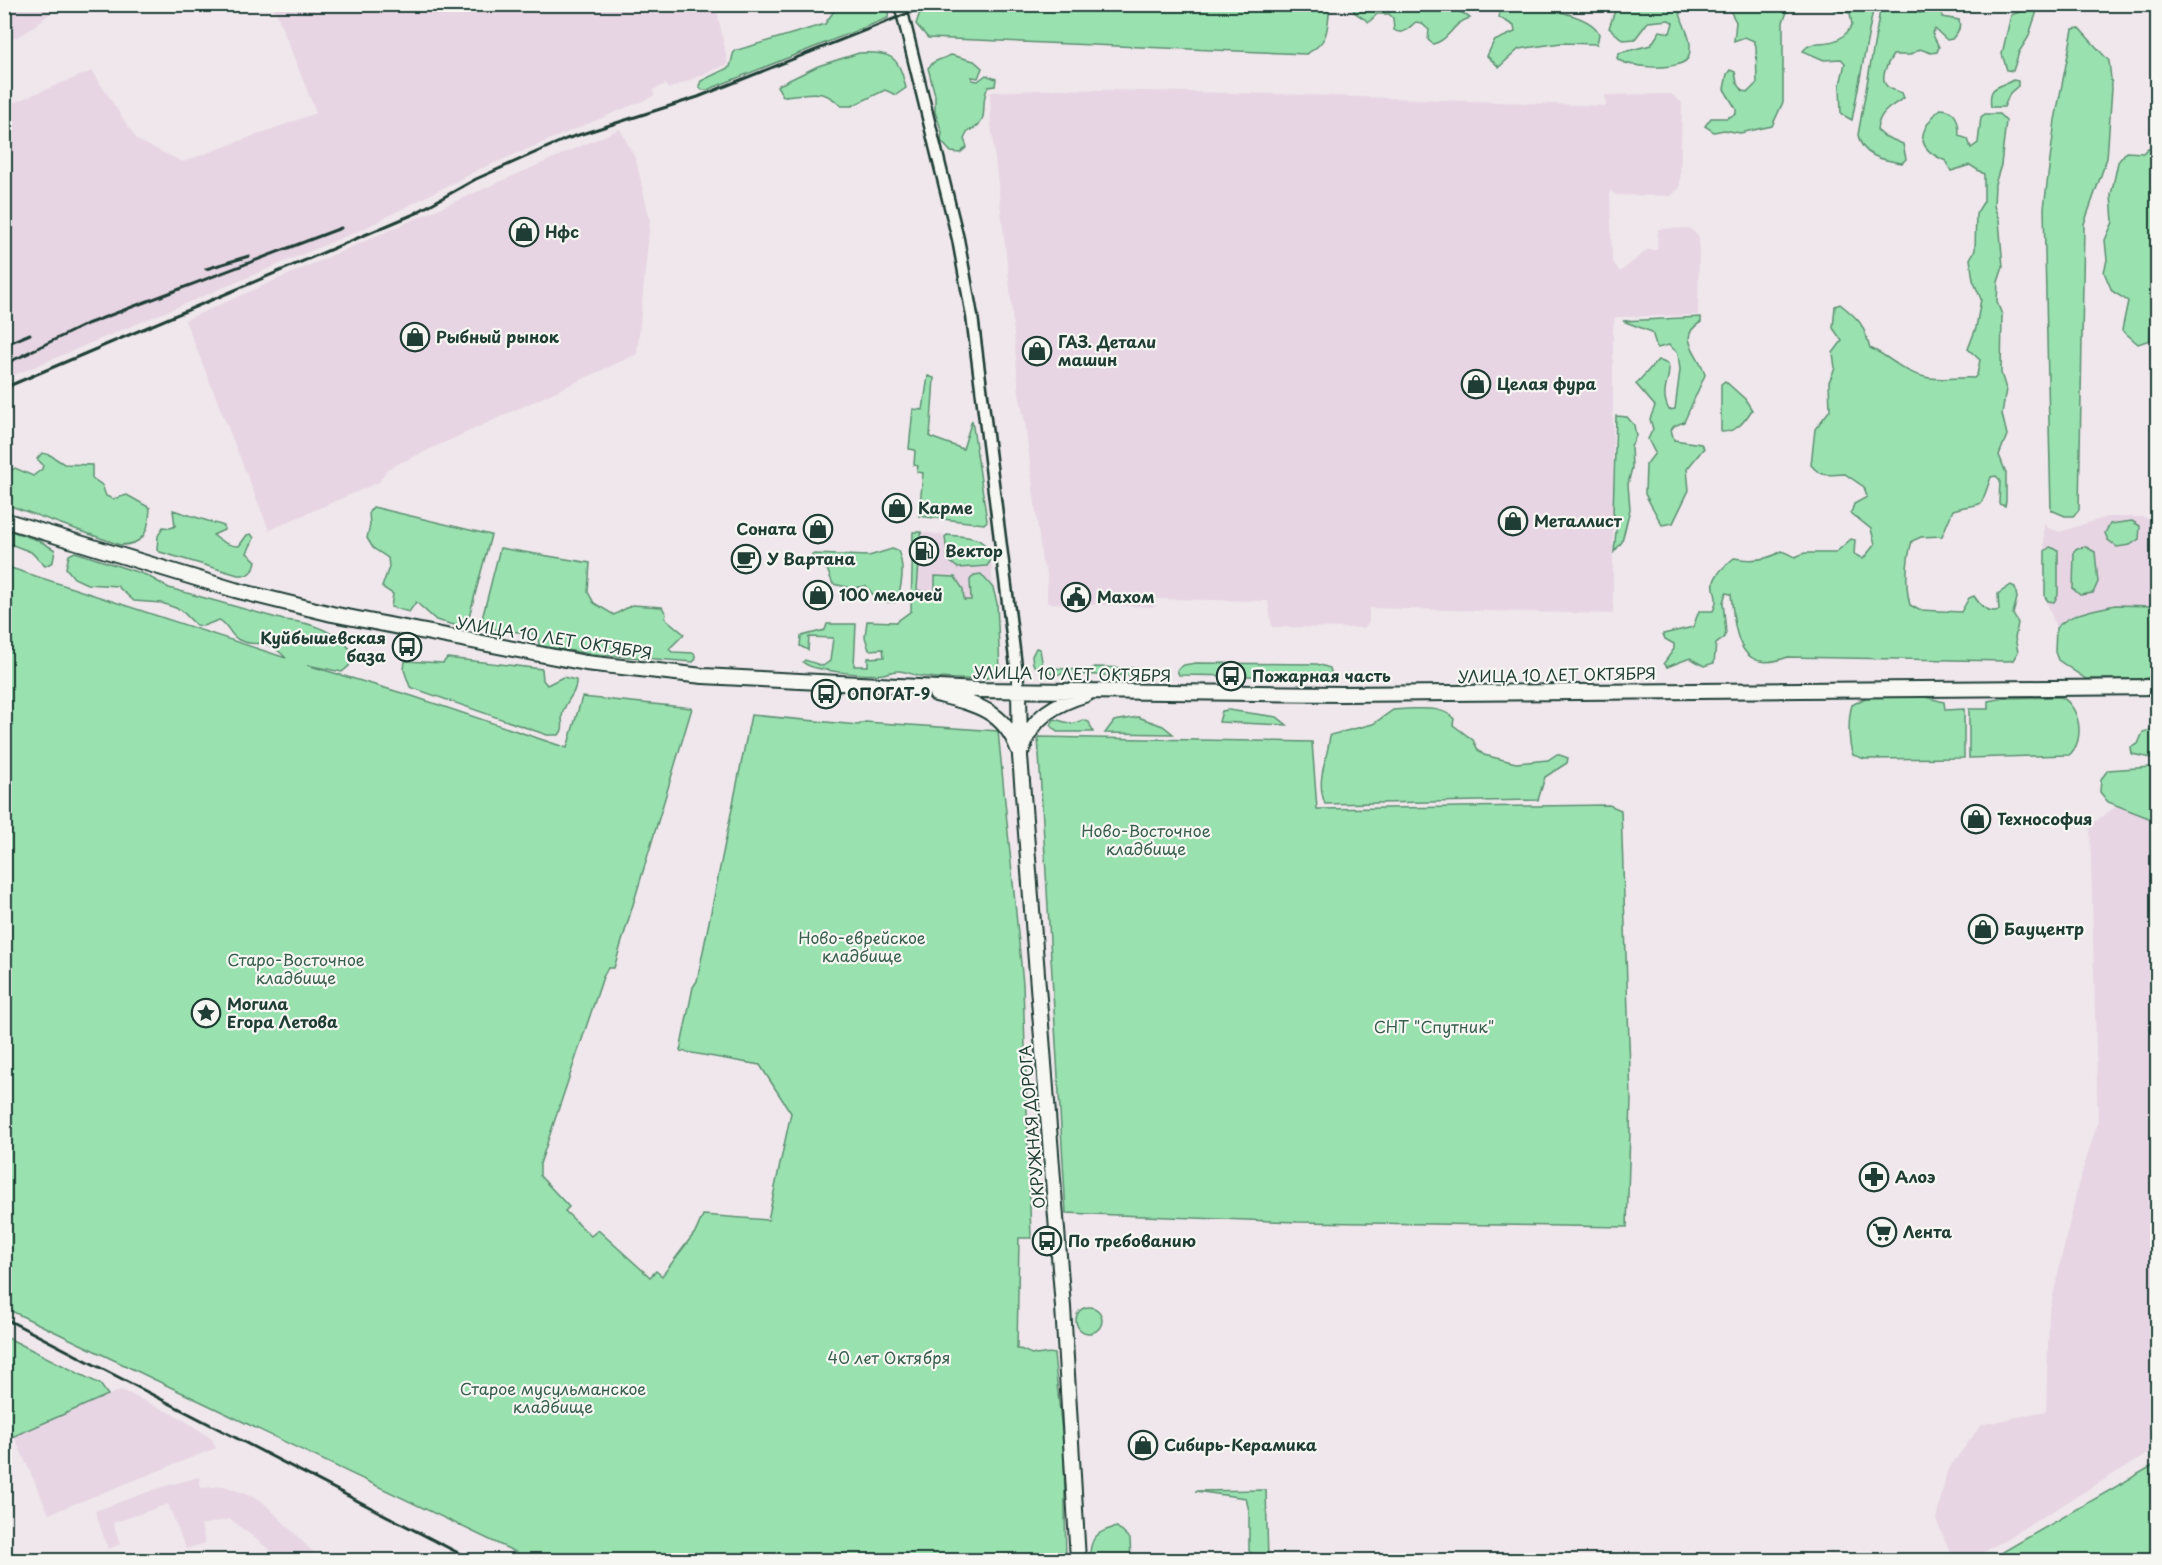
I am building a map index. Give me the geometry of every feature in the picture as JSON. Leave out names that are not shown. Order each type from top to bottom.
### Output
[{"type":"main road","name":"УЛИЦА 10 ЛЕТ ОКТЯБРЯ","points":[[4,520],[143,563],[287,603],[394,627],[586,663],[703,676],[919,688],[1342,694],[2157,687]]},
{"type":"main road","points":[[919,688],[973,705],[993,714],[1008,727],[1020,756]]},
{"type":"main road","name":"ОКРУЖНАЯ ДОРОГА","points":[[1019,690],[1020,756],[1062,1296],[1078,1560]]},
{"type":"main road","points":[[1020,756],[1026,738],[1041,715],[1062,702],[1103,690]]},
{"type":"street","points":[[900,4],[958,239],[972,316],[1019,690]]},
{"type":"shaded area","points":[[4,5],[57,5],[52,12],[25,33],[5,42]]},
{"type":"shaded area","points":[[284,5],[740,5],[717,11],[728,64],[668,89],[665,84],[653,90],[654,96],[480,169],[363,229],[5,379],[5,106],[92,71],[137,140],[183,162],[316,113],[274,7]]},
{"type":"shaded area","points":[[1059,89],[1606,106],[1605,95],[1671,94],[1682,103],[1680,187],[1671,196],[1616,195],[1610,190],[1612,261],[1620,272],[1647,250],[1657,250],[1658,229],[1690,228],[1699,237],[1698,315],[1615,317],[1613,329],[1613,614],[1369,608],[1369,622],[1364,628],[1272,627],[1268,601],[1156,599],[1155,607],[1047,603],[1047,573],[1042,562],[1025,422],[1019,394],[1010,288],[991,124],[990,92]]},
{"type":"shaded area","name":"Рыбный рынок","points":[[620,129],[636,160],[650,221],[637,354],[387,469],[379,482],[269,530],[185,320]]},
{"type":"shaded area","points":[[2106,517],[2144,517],[2157,523],[2157,678],[2086,679],[2058,660],[2055,652],[2056,628],[2045,597],[2044,522],[2048,528],[2060,532]]},
{"type":"shaded area","points":[[921,532],[978,539],[986,544],[991,560],[993,588],[985,577],[971,600],[964,601],[955,577],[947,578],[935,595],[917,590],[919,562],[917,542],[922,542]]},
{"type":"shaded area","points":[[2157,782],[2157,1448],[1971,1560],[1954,1560],[1936,1520],[1947,1471],[1981,1425],[2046,1411],[2049,1313],[2078,1185],[2098,1122],[2090,825],[2138,791]]},
{"type":"shaded area","points":[[121,1390],[181,1418],[212,1439],[216,1448],[49,1514],[14,1436]]},
{"type":"shaded area","points":[[199,1477],[201,1488],[225,1486],[262,1501],[321,1560],[283,1560],[230,1519],[201,1525],[205,1543],[186,1549],[168,1504],[113,1523],[120,1544],[108,1549],[95,1511],[162,1487]]},
{"type":"green space","points":[[1662,3],[1679,7],[1690,42],[1689,56],[1677,65],[1667,67],[1631,65],[1622,62],[1617,58],[1619,53],[1651,45],[1660,31],[1670,33],[1673,23],[1669,20],[1648,22],[1635,39],[1623,40],[1609,28],[1617,5],[1644,7]]},
{"type":"green space","points":[[938,4],[1330,5],[1326,34],[1319,45],[1306,54],[928,38],[916,24],[920,12]]},
{"type":"green space","points":[[1415,4],[1448,8],[1470,18],[1459,23],[1444,39],[1433,44],[1428,40],[1429,30],[1421,23],[1416,22],[1405,31],[1397,32],[1394,30],[1393,18],[1389,14],[1377,14],[1369,22],[1354,12],[1354,5]]},
{"type":"green space","points":[[838,5],[889,5],[888,18],[707,90],[702,90],[699,86],[701,81],[730,67],[734,51],[825,24]]},
{"type":"green space","points":[[1506,5],[1543,8],[1584,20],[1599,34],[1597,44],[1561,43],[1519,49],[1499,67],[1487,56],[1494,41],[1515,32],[1514,26],[1499,17],[1500,11]]},
{"type":"green space","points":[[1727,5],[1790,5],[1783,22],[1783,102],[1772,126],[1740,133],[1724,130],[1714,132],[1705,126],[1711,118],[1727,118],[1736,114],[1736,109],[1724,89],[1730,70],[1735,72],[1737,83],[1743,91],[1748,92],[1757,83],[1756,46],[1754,41],[1745,37],[1734,41],[1736,22]]},
{"type":"green space","points":[[1829,5],[1874,5],[1852,120],[1841,114],[1840,85],[1845,63],[1841,59],[1824,60],[1803,51],[1813,44],[1839,39],[1852,25],[1850,13],[1834,10]]},
{"type":"green space","points":[[1881,5],[1910,5],[1919,13],[1933,6],[1942,12],[1942,17],[1959,20],[1960,23],[1952,39],[1947,40],[1935,29],[1932,33],[1939,47],[1937,52],[1931,53],[1920,49],[1910,55],[1893,55],[1887,66],[1884,76],[1885,84],[1902,93],[1904,98],[1883,114],[1877,130],[1884,136],[1903,144],[1906,159],[1902,163],[1874,156],[1864,148],[1858,135]]},
{"type":"green space","points":[[2025,5],[2039,5],[2028,38],[2019,52],[2013,71],[2007,70],[2002,54],[2011,15],[2025,10]]},
{"type":"green space","points":[[2079,28],[2109,61],[2112,88],[2107,158],[2084,224],[2079,510],[2073,516],[2065,516],[2051,510],[2044,208],[2055,120],[2073,29]]},
{"type":"green space","points":[[859,53],[879,53],[892,58],[900,68],[906,88],[896,95],[885,90],[852,106],[841,106],[828,96],[821,94],[783,96],[777,86],[818,66]]},
{"type":"green space","points":[[951,55],[974,61],[982,68],[978,78],[972,77],[972,80],[978,81],[986,75],[996,79],[995,86],[988,87],[985,94],[983,118],[976,127],[968,131],[964,139],[967,147],[960,153],[951,152],[941,141],[942,132],[935,112],[935,95],[928,68],[934,62]]},
{"type":"green space","points":[[2013,80],[2018,81],[2018,86],[2010,93],[2004,107],[1991,107],[1991,94],[1995,88]]},
{"type":"green space","points":[[1940,109],[1950,111],[1956,117],[1959,136],[1968,139],[1971,148],[1978,143],[1981,117],[1985,114],[1999,114],[2006,121],[2001,165],[1995,184],[1994,206],[1999,220],[2003,267],[1998,282],[1997,302],[2002,315],[2001,373],[2006,389],[2002,414],[2007,435],[1999,455],[2006,473],[2006,501],[2005,506],[1999,504],[2000,480],[1996,476],[1991,477],[1982,502],[1953,510],[1942,536],[1921,537],[1912,541],[1908,557],[1908,597],[1910,605],[1919,610],[1961,612],[1969,598],[1974,596],[1984,607],[1995,611],[1999,610],[1998,594],[2011,585],[2015,587],[2017,598],[2013,614],[2018,623],[2015,638],[2018,652],[2013,660],[2008,661],[1788,657],[1771,662],[1758,661],[1742,646],[1734,622],[1731,594],[1726,593],[1723,602],[1726,633],[1724,638],[1716,644],[1714,663],[1704,666],[1690,658],[1667,667],[1664,663],[1674,649],[1674,644],[1665,639],[1663,634],[1693,627],[1699,611],[1713,611],[1716,604],[1714,583],[1716,576],[1734,558],[1759,559],[1782,551],[1795,557],[1805,553],[1835,553],[1851,539],[1855,540],[1854,554],[1863,559],[1875,544],[1871,529],[1851,513],[1854,504],[1867,497],[1864,487],[1845,474],[1823,474],[1811,465],[1815,429],[1830,410],[1829,382],[1835,368],[1833,353],[1842,341],[1833,328],[1835,306],[1840,304],[1856,318],[1863,327],[1870,348],[1910,372],[1936,379],[1974,378],[1977,375],[1980,360],[1968,349],[1976,328],[1981,299],[1973,280],[1970,259],[1975,250],[1976,214],[1984,201],[1984,174],[1970,165],[1951,171],[1946,161],[1936,156],[1924,145],[1923,138],[1927,125]]},
{"type":"green space","points":[[2148,148],[2157,152],[2158,307],[2151,316],[2150,340],[2138,344],[2122,330],[2128,301],[2112,291],[2104,272],[2107,260],[2105,240],[2113,222],[2111,195],[2118,162],[2126,152],[2143,153]]},
{"type":"green space","points":[[1701,317],[1701,322],[1693,328],[1689,340],[1705,375],[1684,422],[1674,426],[1671,430],[1674,440],[1701,444],[1704,448],[1687,469],[1689,490],[1673,523],[1662,525],[1645,494],[1646,465],[1655,453],[1648,439],[1653,429],[1650,419],[1655,406],[1636,384],[1658,360],[1668,364],[1666,403],[1669,410],[1675,409],[1680,370],[1678,353],[1669,345],[1657,348],[1652,332],[1623,321]]},
{"type":"green space","points":[[928,376],[934,378],[930,437],[963,449],[972,420],[987,521],[984,524],[919,516],[923,473],[917,472],[918,466],[914,465],[915,450],[909,449],[913,409],[923,410]]},
{"type":"green space","points":[[1725,381],[1745,399],[1752,410],[1736,428],[1721,432],[1721,384]]},
{"type":"green space","points":[[1616,416],[1627,417],[1634,425],[1636,436],[1631,446],[1632,468],[1628,484],[1630,509],[1622,542],[1614,552],[1617,521],[1613,513]]},
{"type":"green space","points":[[42,453],[64,464],[92,465],[92,478],[102,485],[106,496],[113,499],[127,495],[150,508],[144,535],[135,542],[120,545],[5,504],[5,476],[15,468],[33,476],[42,469],[43,465],[37,459]]},
{"type":"green space","points":[[373,507],[491,535],[467,624],[458,626],[436,620],[416,602],[409,612],[391,607],[393,594],[382,587],[389,567],[388,558],[373,548],[367,538],[370,525],[369,512]]},
{"type":"green space","points":[[173,510],[224,526],[224,530],[213,535],[229,544],[239,546],[247,535],[251,534],[254,538],[247,553],[256,561],[254,569],[247,575],[238,575],[157,550],[158,536],[163,527],[175,526]]},
{"type":"green space","points":[[2132,521],[2140,526],[2139,539],[2130,545],[2117,547],[2108,540],[2105,533],[2110,524]]},
{"type":"green space","points":[[5,529],[40,541],[55,550],[53,562],[45,566],[31,552],[5,542]]},
{"type":"green space","points":[[913,532],[921,532],[922,542],[917,543],[919,562],[917,590],[935,594],[935,576],[955,577],[963,589],[964,600],[971,600],[970,580],[974,575],[981,574],[993,588],[997,603],[1000,670],[995,676],[957,679],[919,676],[900,671],[883,674],[853,673],[816,668],[803,662],[805,660],[823,666],[830,661],[833,638],[809,637],[808,650],[800,646],[801,636],[825,630],[827,624],[856,624],[854,666],[868,666],[868,658],[884,657],[883,649],[869,650],[865,637],[867,621],[896,622],[911,611]]},
{"type":"green space","points":[[947,535],[970,537],[981,541],[991,560],[987,566],[958,568],[948,560],[945,537]]},
{"type":"green space","points":[[2050,547],[2058,550],[2058,595],[2054,602],[2048,601],[2045,597],[2045,551]]},
{"type":"green space","points":[[2086,547],[2095,552],[2098,582],[2093,593],[2080,595],[2073,589],[2074,551],[2077,548]]},
{"type":"green space","points":[[500,548],[590,563],[588,592],[594,603],[614,615],[632,605],[662,607],[666,614],[665,618],[684,634],[669,649],[672,652],[694,653],[696,659],[693,662],[592,654],[539,646],[538,637],[534,634],[495,629],[482,619]]},
{"type":"green space","points":[[892,549],[898,551],[901,563],[902,577],[896,602],[878,599],[866,586],[852,588],[833,584],[827,569],[813,561],[812,554],[869,556]]},
{"type":"green space","points":[[75,552],[146,575],[169,588],[321,629],[338,638],[352,651],[349,666],[342,672],[307,665],[412,696],[567,748],[582,697],[692,708],[614,968],[608,968],[603,977],[540,1164],[540,1176],[569,1207],[565,1211],[591,1236],[598,1230],[650,1277],[656,1271],[662,1276],[696,1231],[703,1215],[768,1220],[791,1113],[760,1065],[680,1051],[693,987],[697,981],[751,715],[858,725],[865,722],[998,731],[1023,984],[1031,1238],[1019,1238],[1017,1349],[1035,1355],[1054,1354],[1064,1452],[1066,1560],[532,1560],[5,1308],[5,566],[286,658],[278,650],[266,644],[252,644],[239,640],[219,620],[203,626],[196,625],[181,610],[162,603],[134,601],[117,586],[87,584],[74,578],[66,568],[69,555]]},
{"type":"green space","points":[[2115,605],[2152,606],[2157,609],[2157,675],[2143,679],[2086,679],[2058,660],[2055,652],[2056,628],[2076,615]]},
{"type":"green space","points":[[1036,648],[1040,649],[1043,667],[1088,671],[1095,667],[1132,668],[1162,672],[1155,676],[1053,674],[1040,671],[1033,664],[1032,656]]},
{"type":"green space","points":[[447,658],[542,669],[543,680],[547,685],[563,677],[576,680],[575,689],[563,712],[563,727],[559,735],[547,735],[410,687],[404,670],[405,661],[443,663]]},
{"type":"green space","points":[[1196,663],[1317,664],[1330,668],[1331,672],[1329,676],[1316,677],[1179,675],[1177,670],[1184,665]]},
{"type":"green space","points":[[1867,697],[1925,697],[1944,702],[1945,710],[1964,709],[1964,758],[1865,759],[1853,755],[1849,737],[1852,705]]},
{"type":"green space","points":[[2061,697],[2073,708],[2078,724],[2078,741],[2069,755],[1969,758],[1969,709],[1988,709],[1988,701],[2005,698]]},
{"type":"green space","points":[[1432,709],[1450,715],[1454,719],[1453,725],[1473,740],[1478,750],[1484,755],[1516,763],[1548,760],[1557,754],[1568,758],[1567,763],[1545,777],[1538,800],[1325,804],[1321,786],[1330,735],[1373,724],[1393,710]]},
{"type":"green space","points":[[1222,711],[1277,717],[1287,725],[1219,722]]},
{"type":"green space","points":[[1138,717],[1163,726],[1173,734],[1105,733],[1114,721]]},
{"type":"green space","points":[[1054,719],[1072,724],[1083,720],[1089,722],[1093,732],[1057,732],[1051,725]]},
{"type":"green space","points":[[2150,730],[2155,732],[2157,740],[2156,821],[2108,802],[2100,792],[2101,779],[2108,770],[2151,767],[2155,763],[2151,758],[2132,754],[2131,747],[2138,744],[2143,732]]},
{"type":"green space","name":"СНТ \"Спутник\"","points":[[1038,737],[1312,742],[1317,809],[1609,805],[1621,810],[1631,1099],[1627,1227],[1297,1222],[1066,1213]]},
{"type":"green space","points":[[1089,1307],[1098,1311],[1102,1320],[1098,1329],[1089,1333],[1080,1329],[1076,1320],[1080,1311]]},
{"type":"green space","points":[[4,1336],[100,1384],[108,1395],[5,1440]]},
{"type":"green space","points":[[2157,1463],[2157,1560],[1989,1560]]},
{"type":"green space","points":[[1266,1490],[1268,1560],[1258,1560],[1249,1551],[1249,1511],[1246,1498],[1195,1491]]},
{"type":"green space","points":[[1117,1527],[1130,1539],[1131,1560],[1090,1560],[1095,1537]]},
{"type":"railway","points":[[412,215],[476,179],[566,139],[698,97],[931,4]]},
{"type":"railway","points":[[4,388],[419,212]]},
{"type":"railway","points":[[23,355],[87,324],[341,228]]},
{"type":"railway","points":[[206,269],[249,256]]},
{"type":"railway","points":[[4,345],[30,334]]},
{"type":"railway","points":[[4,364],[29,353]]},
{"type":"railway","points":[[4,1318],[472,1560]]},
{"type":"place","name":"Нфс","points":[[524,232]]},
{"type":"place","name":"Рыбный рынок","points":[[415,337]]},
{"type":"place","name":"ГАЗ. Детали машин","points":[[1037,351]]},
{"type":"place","name":"Целая фура","points":[[1476,384]]},
{"type":"place","name":"Карме","points":[[897,508]]},
{"type":"place","name":"Металлист","points":[[1513,521]]},
{"type":"place","name":"Соната","points":[[818,529]]},
{"type":"place","name":"Вектор","points":[[924,551]]},
{"type":"place","name":"У Вартана","points":[[746,559]]},
{"type":"place","name":"100 мелочей","points":[[818,595]]},
{"type":"place","name":"Махом","points":[[1076,597]]},
{"type":"place","name":"Куйбышевская база","points":[[407,647]]},
{"type":"place","name":"Пожарная часть","points":[[1231,676]]},
{"type":"place","name":"ОПОГАТ-9","points":[[826,694]]},
{"type":"place","name":"Технософия","points":[[1976,819]]},
{"type":"place","name":"Бауцентр","points":[[1983,929]]},
{"type":"place","name":"Могила Егора Летова","points":[[206,1013]]},
{"type":"place","name":"Алоэ","points":[[1874,1177]]},
{"type":"place","name":"Лента","points":[[1882,1232]]},
{"type":"place","name":"По требованию","points":[[1047,1241]]},
{"type":"place","name":"Сибирь-Керамика","points":[[1143,1445]]},
{"type":"park label","name":"Ново-Восточное кладбище","points":[[1146,840]]},
{"type":"park label","name":"Ново-еврейское кладбище","points":[[862,947]]},
{"type":"park label","name":"Старо-Восточное кладбище","points":[[296,969]]},
{"type":"park label","name":"40 лет Октября","points":[[889,1358]]},
{"type":"park label","name":"Старое мусульманское кладбище","points":[[553,1398]]}]
